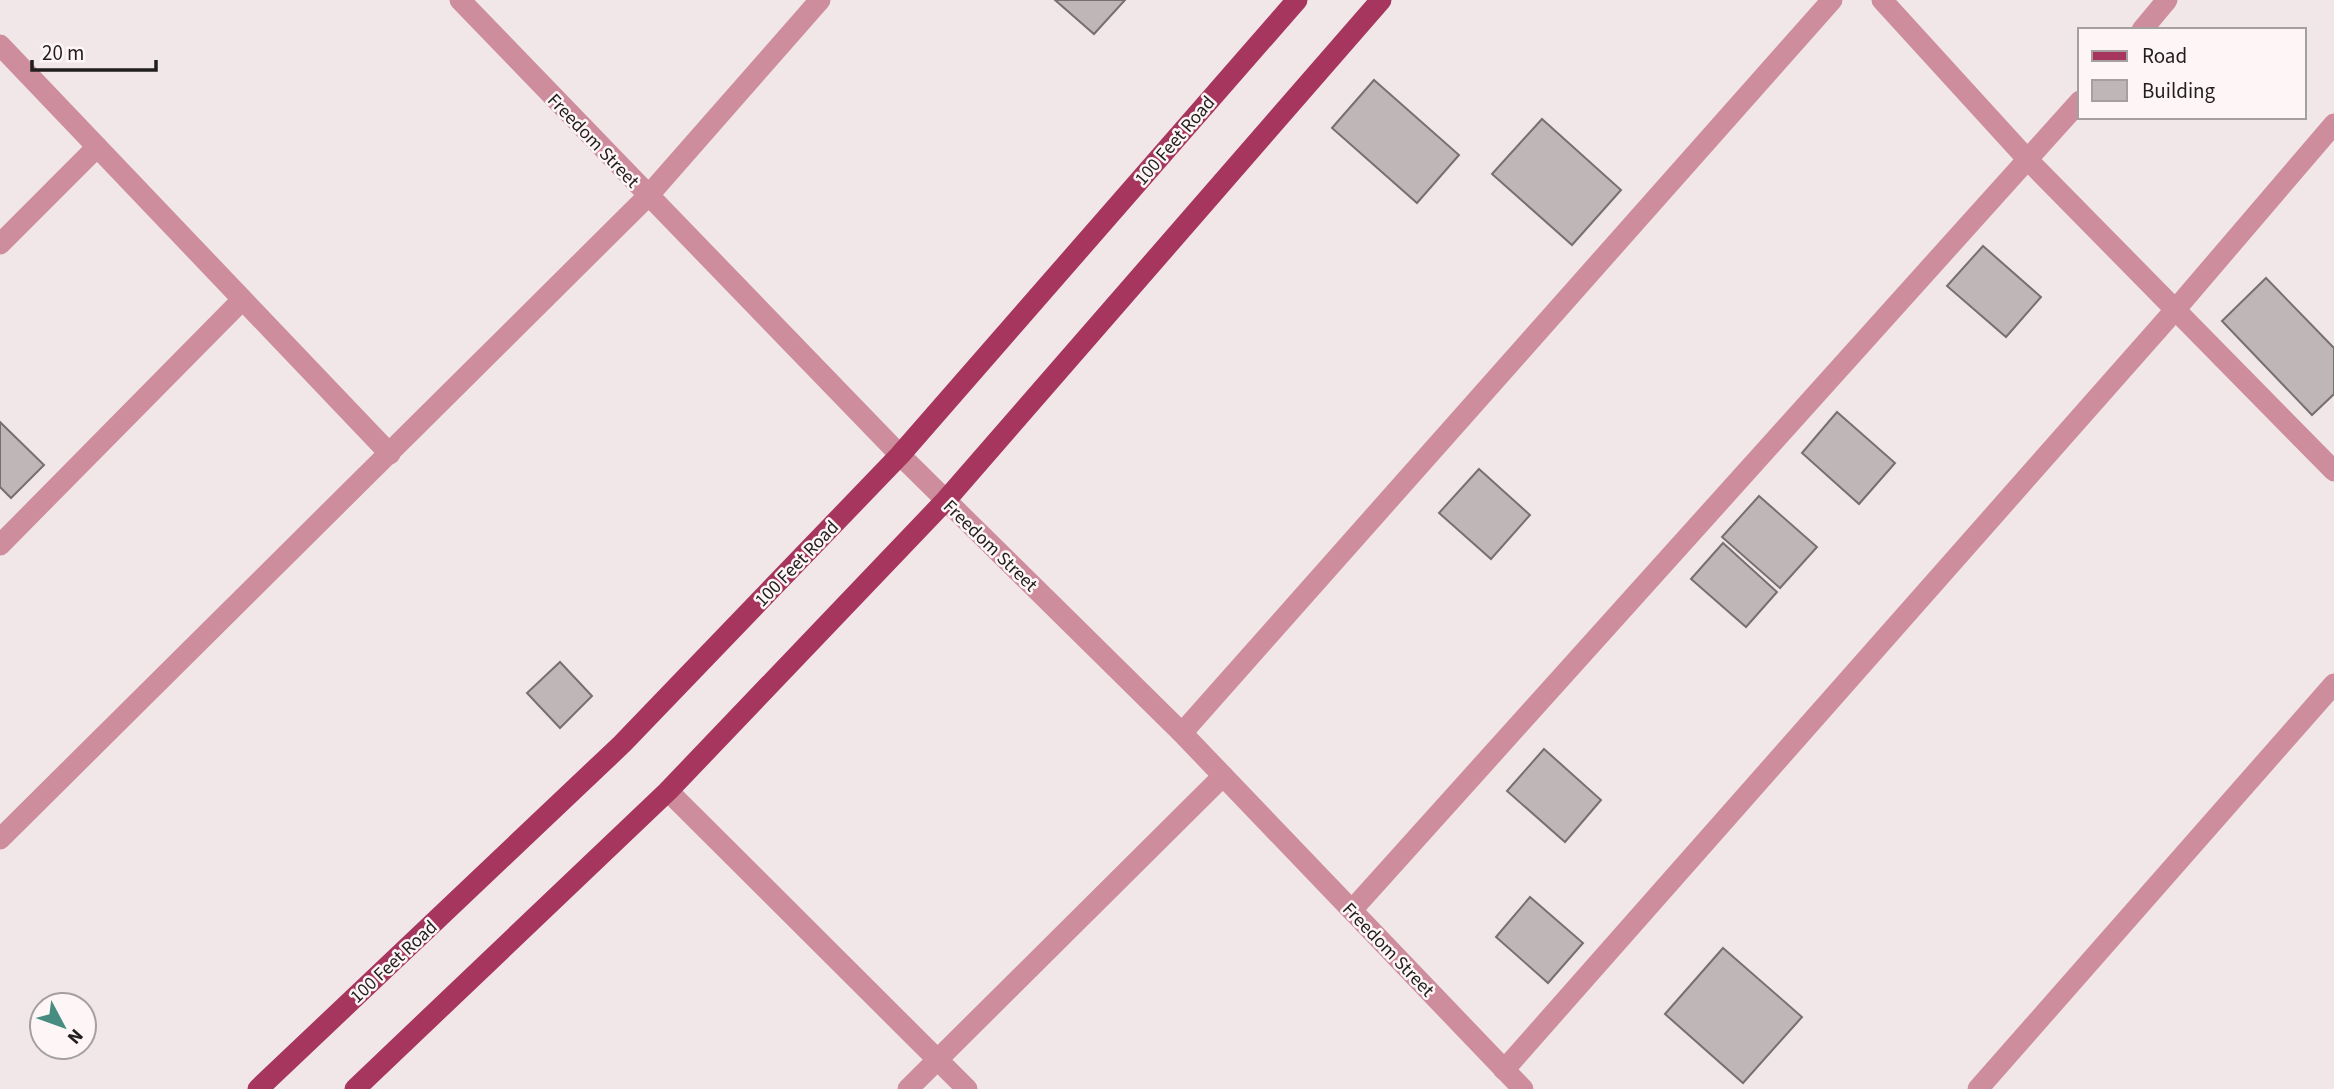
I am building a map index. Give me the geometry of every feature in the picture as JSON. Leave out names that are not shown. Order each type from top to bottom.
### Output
[{"type":"main road","name":"100 Feet Road","points":[[258,1089],[622,744],[900,455],[1297,0]]},
{"type":"main road","points":[[355,1089],[668,790],[946,500],[1381,0]]},
{"type":"street","points":[[0,839],[648,196],[820,0]]},
{"type":"street","points":[[1182,733],[1832,0]]},
{"type":"street","points":[[1882,0],[2029,161],[2334,471]]},
{"type":"street","points":[[2144,28],[2167,0]]},
{"type":"street","name":"Freedom Street","points":[[471,4],[648,196],[900,455],[1182,733],[1523,1089]]},
{"type":"street","points":[[0,45],[390,454]]},
{"type":"street","points":[[1352,910],[2029,161],[2078,103]]},
{"type":"street","points":[[1504,1070],[2175,310],[2334,124]]},
{"type":"street","points":[[0,244],[97,147]]},
{"type":"street","points":[[0,545],[242,300]]},
{"type":"street","points":[[1978,1089],[2334,684]]},
{"type":"street","points":[[908,1089],[1223,776]]},
{"type":"street","points":[[668,790],[967,1089]]},
{"type":"building","points":[[1055,0],[1125,0],[1094,34]]},
{"type":"building","points":[[1374,80],[1459,155],[1417,203],[1332,128]]},
{"type":"building","points":[[1542,119],[1621,190],[1572,245],[1492,174]]},
{"type":"building","points":[[1983,246],[2041,297],[2006,337],[1947,286]]},
{"type":"building","points":[[2266,278],[2334,348],[2334,394],[2312,415],[2222,321]]},
{"type":"building","points":[[1837,412],[1895,463],[1859,504],[1802,453]]},
{"type":"building","points":[[0,422],[44,465],[11,498],[0,487]]},
{"type":"building","points":[[1479,469],[1530,515],[1491,559],[1439,513]]},
{"type":"building","points":[[1759,496],[1817,547],[1780,588],[1722,537]]},
{"type":"building","points":[[1723,543],[1777,592],[1746,627],[1691,579]]},
{"type":"building","points":[[560,662],[592,696],[560,728],[527,693]]},
{"type":"building","points":[[1544,749],[1601,800],[1565,842],[1507,791]]},
{"type":"building","points":[[1530,897],[1583,943],[1548,983],[1496,937]]},
{"type":"building","points":[[1723,948],[1802,1017],[1743,1083],[1665,1014]]}]
